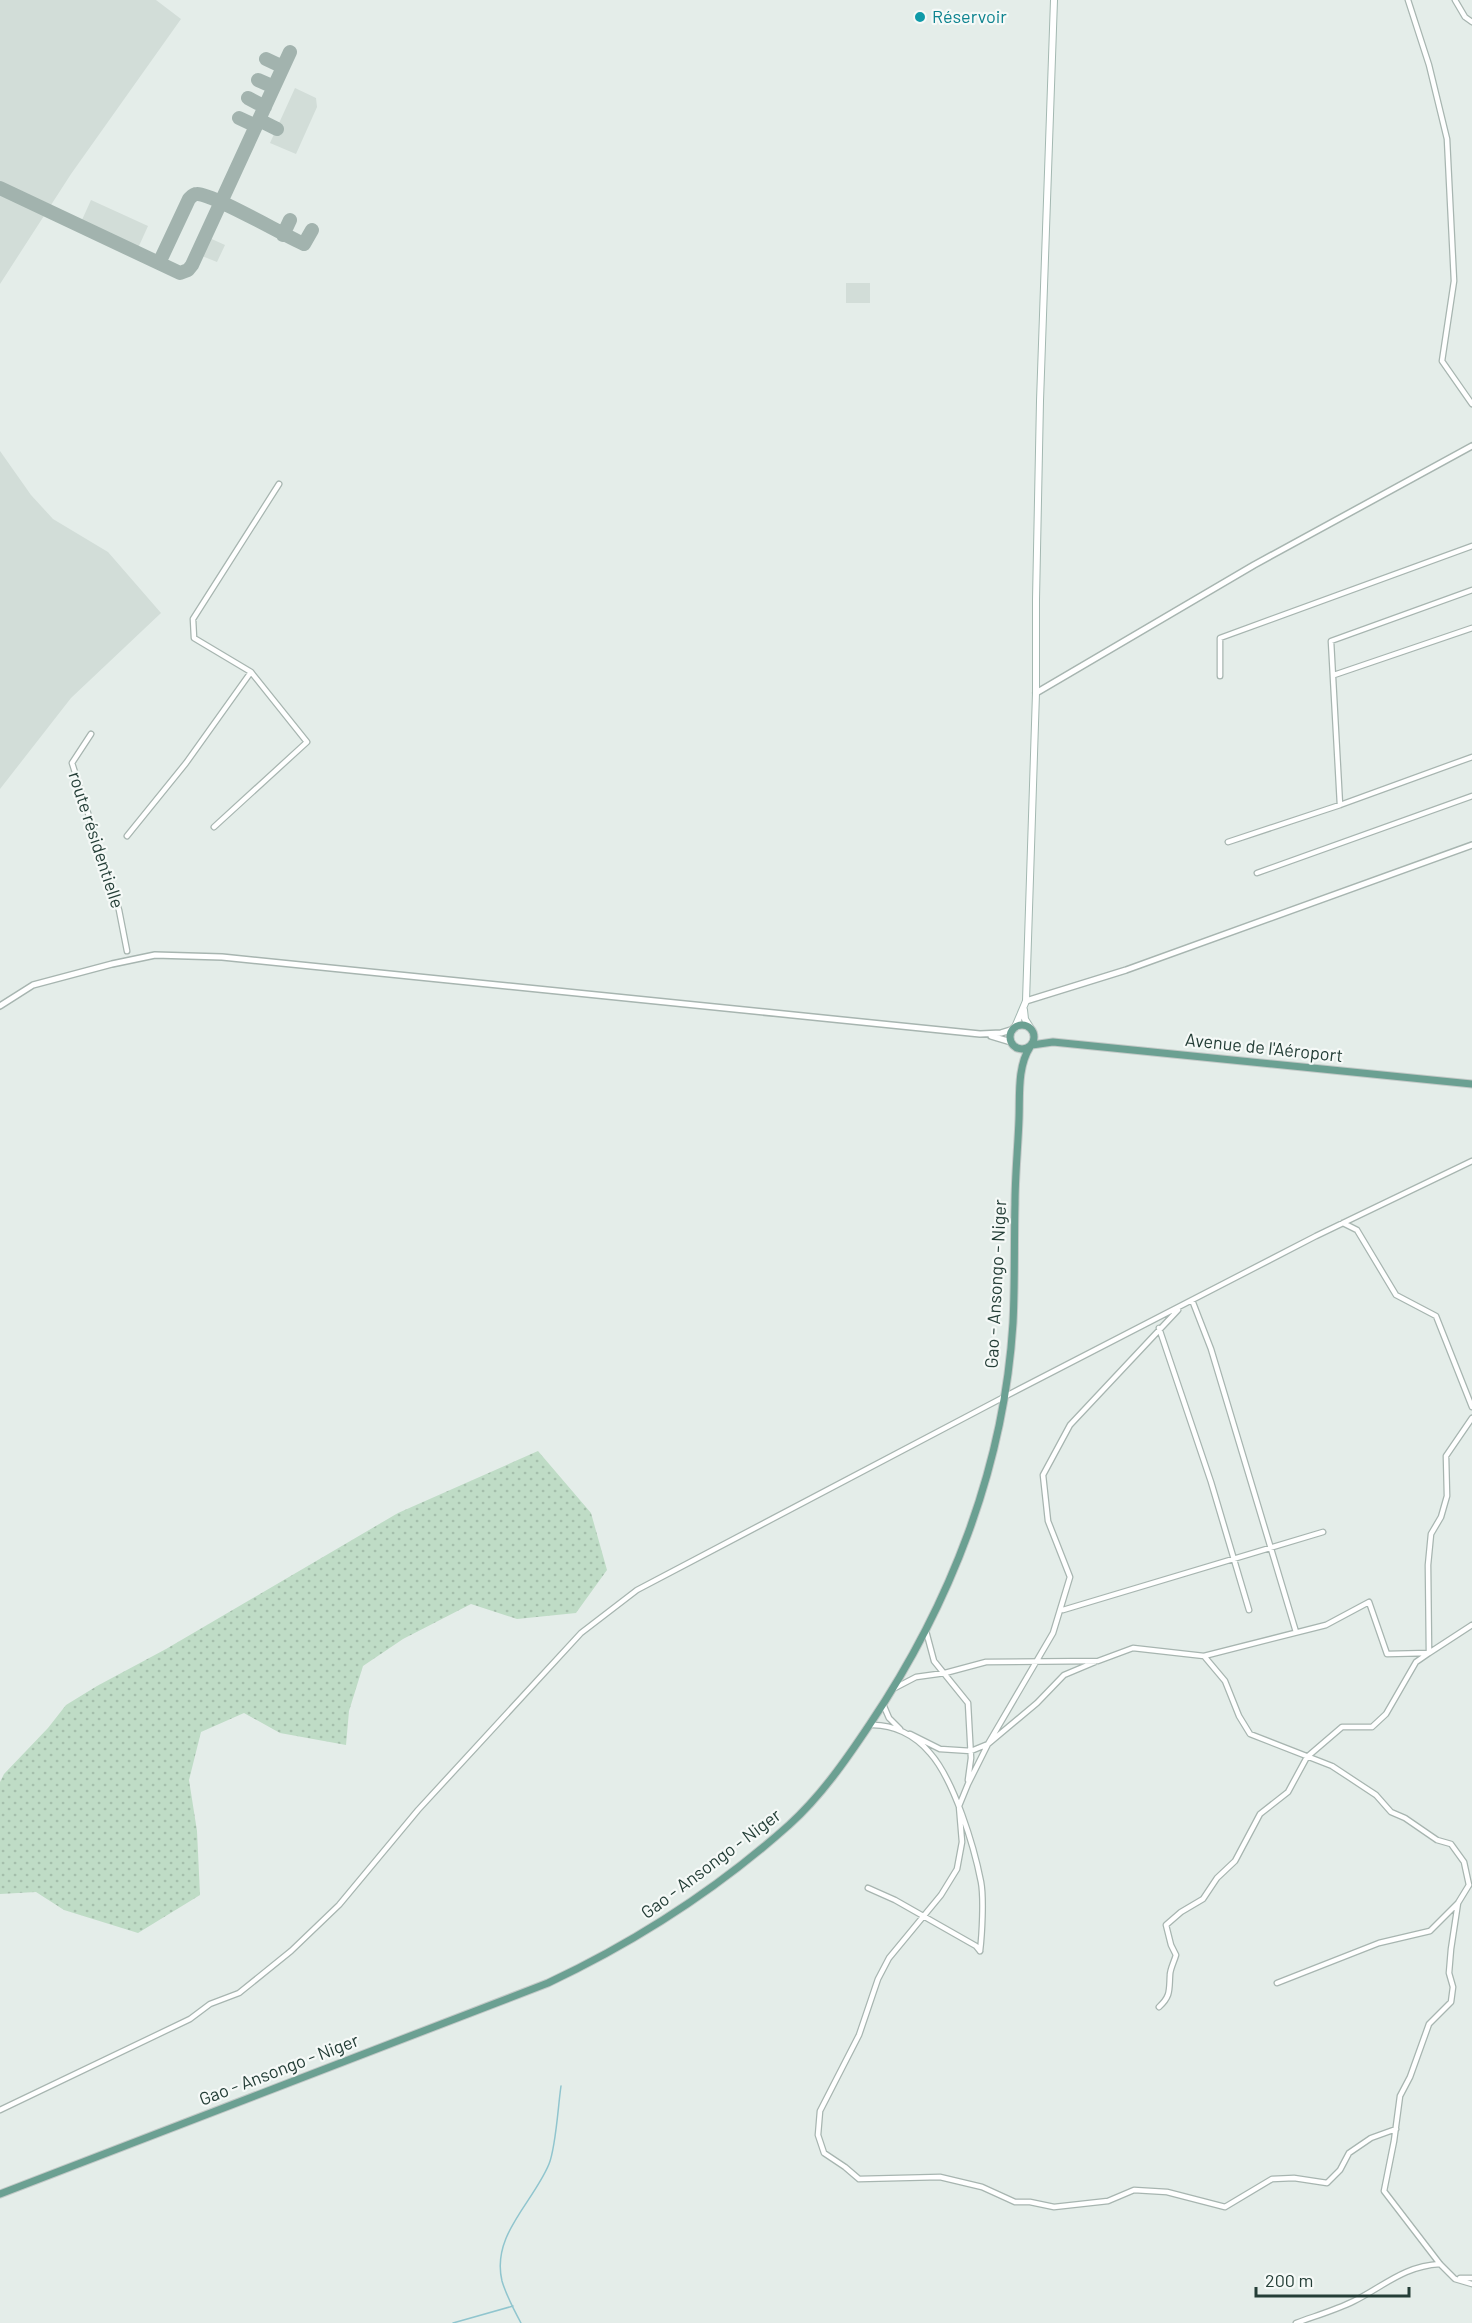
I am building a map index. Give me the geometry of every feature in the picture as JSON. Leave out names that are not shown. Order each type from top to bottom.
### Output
[{"type":"main road","points":[[1022,1070],[1034,1039],[1032,1030],[1025,1019],[1024,1004],[1036,693],[1040,401],[1054,0]]},
{"type":"main road","points":[[1022,1070],[1010,1035],[1024,1004]]},
{"type":"main road","points":[[1015,1028],[1023,1025],[1042,1039],[1053,1042]]},
{"type":"main road","points":[[1013,1045],[1022,1049],[1053,1042]]},
{"type":"main road","name":"Avenue de l'Aéroport","points":[[1053,1042],[1472,1084]]},
{"type":"main road","name":"Gao - Ansongo - Niger","points":[[0,2194],[548,1983],[600,1959],[645,1934],[693,1902],[789,1825],[838,1773],[893,1689],[926,1631],[944,1594],[974,1520],[993,1455],[1004,1397],[1012,1324],[1015,1202],[1022,1070]]},
{"type":"street","points":[[1408,0],[1429,65],[1447,139],[1454,281],[1442,361],[1472,404]]},
{"type":"street","points":[[1455,0],[1465,17],[1472,22]]},
{"type":"street","points":[[1036,693],[1254,565],[1472,446]]},
{"type":"street","points":[[214,827],[308,742],[251,672],[194,638],[193,619],[279,484]]},
{"type":"street","points":[[1220,676],[1220,638],[1472,546]]},
{"type":"street","points":[[1340,805],[1331,641],[1472,590]]},
{"type":"street","points":[[1334,675],[1472,628]]},
{"type":"street","name":"route résidentielle","points":[[127,836],[186,763],[251,672]]},
{"type":"street","name":"route résidentielle","points":[[91,734],[72,763],[119,910],[127,951]]},
{"type":"street","points":[[1228,842],[1340,805],[1472,757]]},
{"type":"street","points":[[1257,873],[1472,796]]},
{"type":"street","points":[[1024,1004],[1126,970],[1472,845]]},
{"type":"street","points":[[0,1006],[33,985],[112,964],[155,955],[222,957],[986,1035],[1013,1045]]},
{"type":"street","points":[[986,1035],[1015,1028]]},
{"type":"street","points":[[0,2110],[190,2019],[210,2004],[239,1993],[291,1951],[339,1905],[418,1810],[581,1633],[638,1590],[1192,1300],[1342,1223],[1472,1161]]},
{"type":"street","points":[[1342,1223],[1357,1230],[1396,1295],[1436,1316],[1472,1407]]},
{"type":"street","points":[[1192,1300],[1211,1349],[1296,1632]]},
{"type":"street","points":[[1182,1306],[1159,1328],[1071,1425],[1043,1475],[1048,1521],[1070,1577],[1053,1633],[988,1744],[959,1806],[962,1842],[957,1869],[941,1895],[889,1958],[878,1979],[858,2035],[820,2111],[818,2135],[824,2153],[859,2179],[940,2177],[982,2187],[1014,2202],[1030,2202],[1053,2207],[1108,2202],[1134,2190],[1167,2192],[1225,2207],[1272,2179],[1294,2178],[1327,2182],[1340,2170],[1349,2153],[1371,2138],[1396,2129]]},
{"type":"street","points":[[1159,1328],[1211,1482],[1249,1610]]},
{"type":"street","points":[[1429,1653],[1428,1565],[1431,1534],[1441,1517],[1447,1496],[1446,1456],[1472,1418]]},
{"type":"street","points":[[1063,1610],[1323,1532]]},
{"type":"street","points":[[870,1725],[884,1725],[900,1730],[940,1749],[971,1751],[988,1744],[1037,1703],[1064,1675],[1098,1661],[1133,1648],[1204,1656],[1326,1625],[1369,1602],[1387,1654],[1429,1653]]},
{"type":"street","points":[[1159,2007],[1169,1998],[1170,1974],[1176,1955],[1166,1925],[1181,1912],[1203,1899],[1217,1878],[1235,1861],[1260,1814],[1288,1792],[1307,1757],[1342,1727],[1372,1727],[1386,1714],[1416,1662],[1472,1625]]},
{"type":"street","points":[[926,1631],[934,1661],[968,1703],[971,1751],[968,1784]]},
{"type":"street","points":[[1204,1656],[1225,1682],[1239,1716],[1250,1734],[1332,1766],[1376,1795],[1391,1812],[1405,1818],[1437,1840],[1451,1844],[1464,1862],[1471,1885],[1458,1903],[1430,1931],[1379,1943],[1277,1983]]},
{"type":"street","points":[[893,1689],[916,1677],[945,1673],[986,1662],[1098,1661]]},
{"type":"street","points":[[868,1888],[895,1900],[923,1918],[976,1946],[980,1951],[981,1884],[959,1806],[930,1752],[900,1730],[889,1718],[883,1704]]},
{"type":"street","points":[[1458,1903],[1449,1973],[1453,1987],[1451,2002],[1429,2024],[1410,2077],[1400,2096],[1384,2191],[1440,2264],[1455,2278],[1472,2284]]},
{"type":"street","points":[[1296,2323],[1353,2302],[1410,2270],[1428,2264],[1440,2264]]},
{"type":"street","points":[[1455,2278],[1472,2278]]},
{"type":"shaded area","points":[[0,0],[156,0],[181,19],[71,174],[0,284]]},
{"type":"shaded area","points":[[295,88],[316,98],[317,107],[296,154],[270,143]]},
{"type":"shaded area","points":[[91,200],[148,226],[134,257],[77,231]]},
{"type":"shaded area","points":[[205,236],[225,245],[217,262],[197,254]]},
{"type":"shaded area","points":[[846,283],[870,283],[870,303],[846,303]]},
{"type":"shaded area","points":[[0,451],[31,495],[53,519],[108,552],[161,613],[71,698],[0,789]]},
{"type":"green space","points":[[538,1451],[591,1513],[607,1570],[576,1613],[517,1619],[471,1604],[403,1639],[363,1666],[349,1711],[346,1745],[280,1733],[244,1713],[201,1732],[189,1780],[197,1831],[200,1895],[138,1933],[64,1910],[36,1892],[0,1894],[0,1782],[4,1774],[48,1728],[66,1705],[398,1513]]},
{"type":"waterway","points":[[521,2323],[502,2281],[500,2264],[502,2249],[515,2220],[549,2164],[555,2137],[561,2086]]},
{"type":"waterway","points":[[453,2323],[513,2306]]},
{"type":"taxiway","points":[[0,188],[180,273],[188,270],[290,52]]},
{"type":"taxiway","points":[[266,59],[283,67]]},
{"type":"taxiway","points":[[258,80],[274,87]]},
{"type":"taxiway","points":[[248,98],[265,107]]},
{"type":"taxiway","points":[[239,118],[256,126]]},
{"type":"taxiway","points":[[259,120],[277,129]]},
{"type":"taxiway","points":[[159,263],[189,199],[196,194],[217,200],[304,244],[312,230]]},
{"type":"taxiway","points":[[283,235],[290,220]]},
{"type":"place","name":"Réservoir","points":[[920,17]]}]
